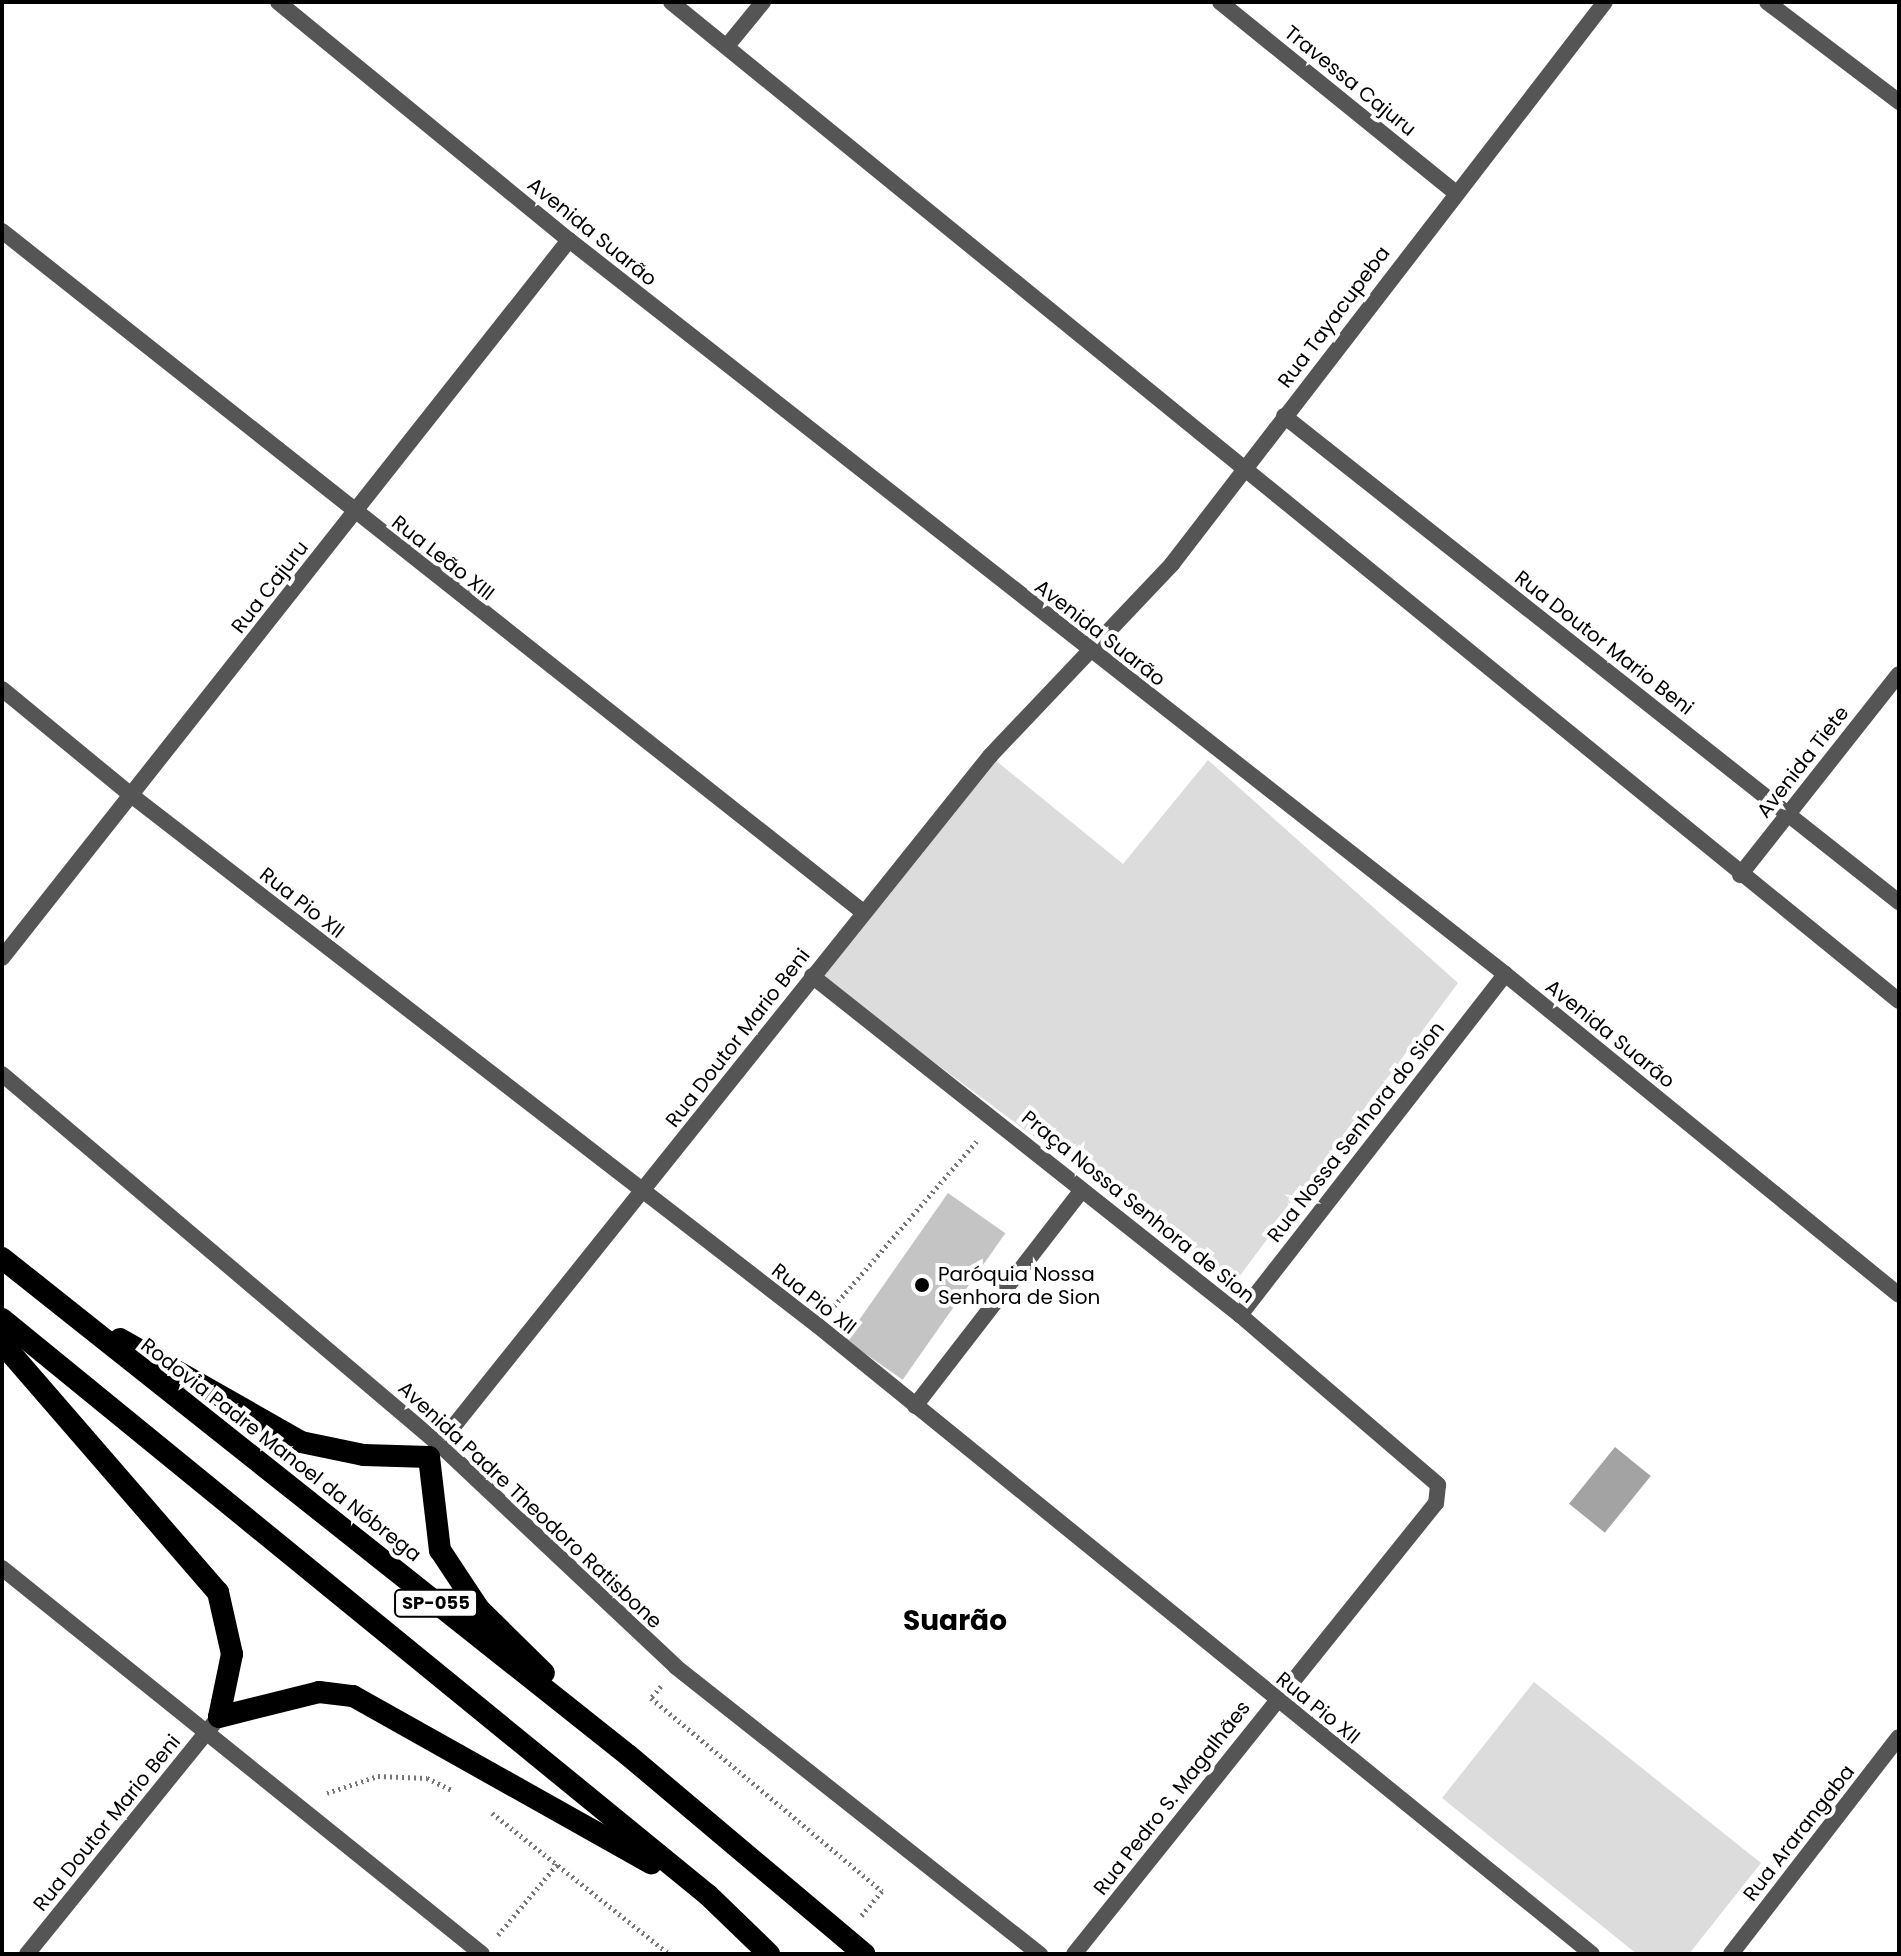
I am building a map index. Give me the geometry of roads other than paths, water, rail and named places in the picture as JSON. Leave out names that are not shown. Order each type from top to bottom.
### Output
[{"type":"highway","name":"Rodovia Padre Manoel da Nóbrega","points":[[2,1258],[628,1755],[864,1954]]},
{"type":"highway","points":[[59,1305],[301,1442],[364,1455],[434,1451],[432,1520],[440,1550],[456,1578],[479,1609],[628,1755]]},
{"type":"highway","name":"SP-055","points":[[2,1319],[708,1895],[769,1954]]},
{"type":"highway","points":[[2,1343],[218,1592],[232,1654],[213,1724]]},
{"type":"highway","points":[[213,1724],[319,1692],[353,1696],[708,1895]]},
{"type":"street","name":"Avenida Suarão","points":[[278,2],[569,240],[1089,652],[1505,974],[1899,1295]]},
{"type":"street","points":[[671,2],[1240,469],[1899,1001]]},
{"type":"street","points":[[727,46],[763,2]]},
{"type":"street","name":"Travessa Cajuru","points":[[1220,2],[1455,192]]},
{"type":"street","name":"Rua Tayacupeba","points":[[1089,652],[1172,564],[1240,469],[1605,2]]},
{"type":"street","points":[[1767,2],[1899,102]]},
{"type":"street","name":"Rua Leão XIII","points":[[2,231],[354,514],[863,912]]},
{"type":"street","name":"Rua Cajuru","points":[[2,958],[569,240]]},
{"type":"street","name":"Rua Doutor Mario Beni","points":[[1284,416],[1899,902]]},
{"type":"street","name":"Rua Doutor Mario Beni","points":[[434,1451],[990,756],[1089,652]]},
{"type":"street","name":"Avenida Tiete","points":[[1740,875],[1899,674]]},
{"type":"street","name":"Rua Pio XII","points":[[2,689],[131,795],[642,1193],[817,1325],[1592,1954]]},
{"type":"street","name":"Rua Nossa Senhora do Sion","points":[[1240,1315],[1505,974]]},
{"type":"street","name":"Praça Nossa Senhora de Sion","points":[[812,976],[1240,1315],[1434,1477]]},
{"type":"street","name":"Avenida Padre Theodoro Ratisbone","points":[[2,1074],[676,1667],[1040,1954]]},
{"type":"street","points":[[915,1406],[1082,1190]]},
{"type":"street","name":"Rua Pedro S. Magalhães","points":[[1074,1954],[1275,1699],[1436,1503],[1434,1477]]},
{"type":"street","points":[[2,1568],[213,1724],[295,1803],[486,1948]]},
{"type":"street","name":"Rua Doutor Mario Beni","points":[[27,1954],[213,1724]]},
{"type":"street","name":"Rua Ararangaba","points":[[1731,1954],[1899,1737]]},
{"type":"place","name":"Paróquia Nossa Senhora de Sion","points":[[922,1285]]},
{"type":"district","name":"Suarão","points":[[955,1621]]}]
